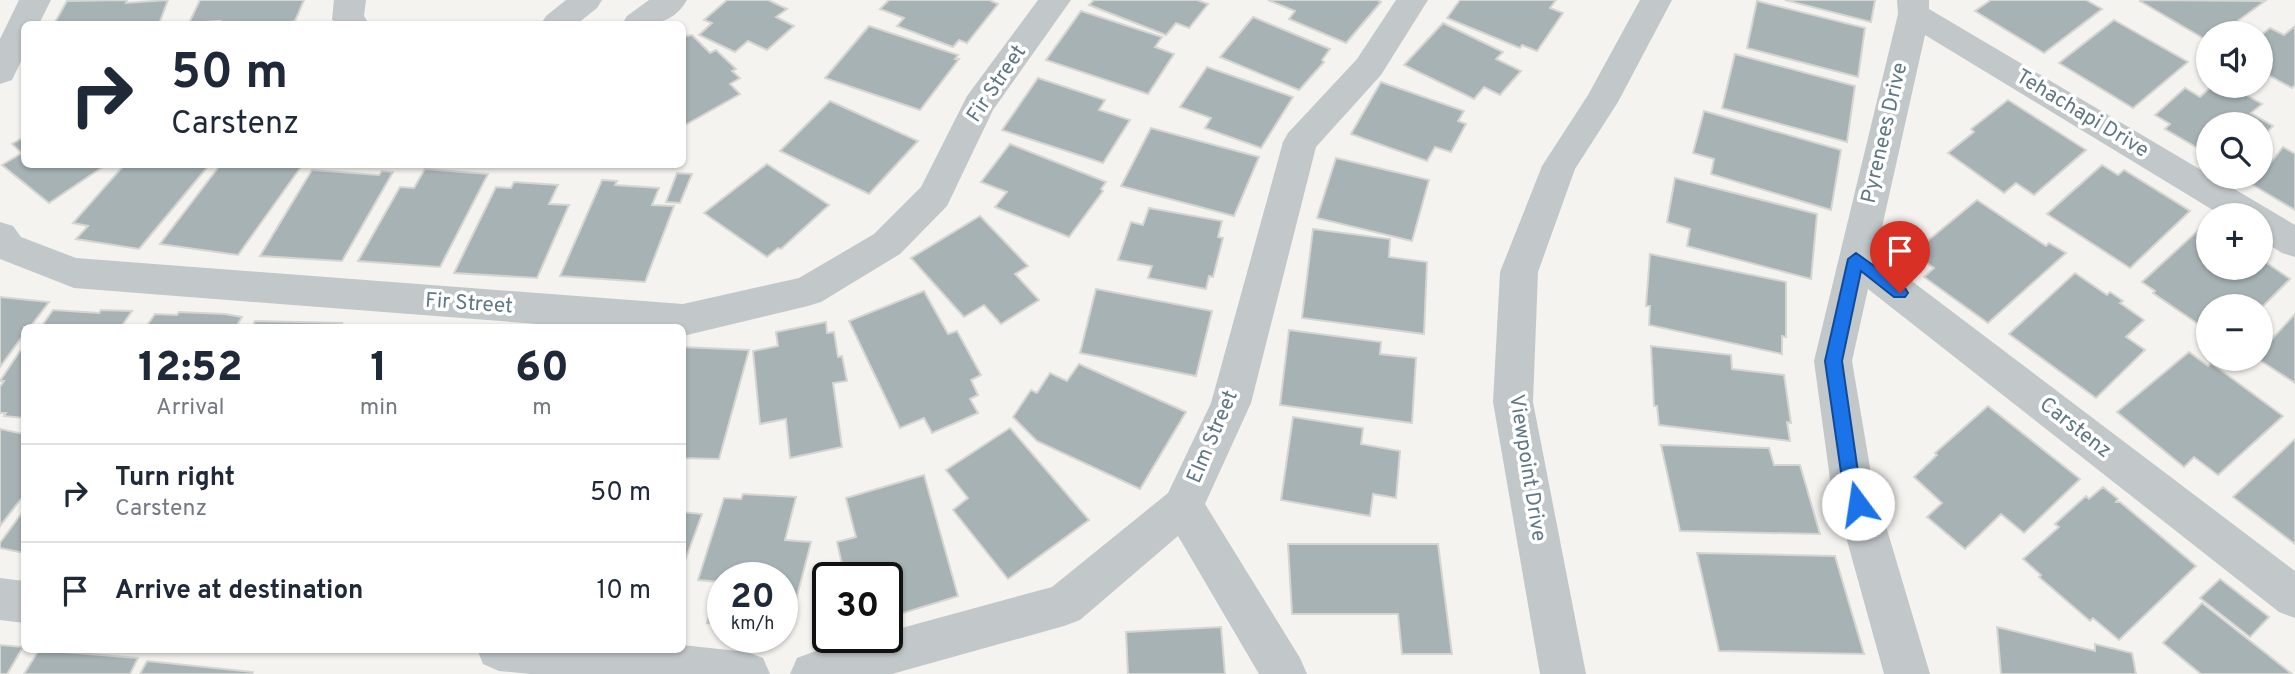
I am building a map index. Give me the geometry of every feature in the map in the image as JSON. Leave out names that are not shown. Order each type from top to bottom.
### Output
[{"type":"street","points":[[25,21],[35,0]]},
{"type":"street","points":[[350,0],[350,21]]},
{"type":"street","points":[[560,21],[586,0]]},
{"type":"street","points":[[642,21],[671,0]]},
{"type":"street","name":"Fir Street","points":[[0,236],[8,247],[75,273],[683,320],[808,291],[887,243],[934,196],[979,105],[1055,0]]},
{"type":"street","name":"Elm Street","points":[[813,674],[1064,605],[1183,506],[1231,403],[1300,142],[1369,67],[1412,0]]},
{"type":"street","name":"Viewpoint Drive","points":[[1563,674],[1513,402],[1519,272],[1559,166],[1601,102],[1656,0]]},
{"type":"street","name":"Tehachapi Drive","points":[[1914,7],[2230,203]]},
{"type":"street","name":"Pyrenees Drive","points":[[1907,674],[1851,479],[1833,361],[1914,7]]},
{"type":"street","points":[[0,72],[21,29]]},
{"type":"street","points":[[2273,229],[2295,243]]},
{"type":"street","name":"Carstenz","points":[[1856,259],[2295,597]]},
{"type":"street","points":[[1183,506],[1284,674]]},
{"type":"street","points":[[0,599],[21,602]]},
{"type":"street","points":[[539,653],[747,674]]},
{"type":"building","points":[[127,0],[126,3],[168,0],[160,21],[56,21],[67,1]]},
{"type":"building","points":[[200,0],[304,0],[295,21],[190,21]]},
{"type":"building","points":[[727,0],[768,0],[787,9],[776,17],[794,26],[767,50],[748,41],[735,52],[699,35],[712,23],[704,20]]},
{"type":"building","points":[[889,0],[989,0],[998,4],[967,43],[959,40],[953,47],[897,26],[904,18],[880,9]]},
{"type":"building","points":[[1094,0],[1197,0],[1208,4],[1189,28],[1176,23],[1166,35],[1089,5]]},
{"type":"building","points":[[1268,0],[1381,2],[1346,43],[1289,19],[1295,11]]},
{"type":"building","points":[[1460,0],[1556,0],[1550,8],[1563,13],[1537,51],[1522,45],[1520,48],[1447,18]]},
{"type":"building","points":[[1785,0],[1875,0],[1871,22]]},
{"type":"building","points":[[1991,0],[2086,0],[2102,9],[2044,53],[1975,11]]},
{"type":"building","points":[[1757,1],[1865,28],[1858,77],[1747,48]]},
{"type":"building","points":[[2140,1],[2265,1],[2238,21],[2196,21],[2196,34]]},
{"type":"building","points":[[1081,11],[1162,37],[1155,47],[1174,54],[1148,94],[1046,60]]},
{"type":"building","points":[[1253,17],[1330,49],[1322,60],[1324,62],[1299,90],[1220,57]]},
{"type":"building","points":[[2114,20],[2188,62],[2133,108],[2059,63]]},
{"type":"building","points":[[1443,23],[1503,52],[1496,59],[1521,71],[1500,95],[1484,87],[1474,99],[1404,65]]},
{"type":"building","points":[[869,26],[958,55],[955,59],[959,59],[920,110],[825,78]]},
{"type":"building","points":[[2295,26],[2295,85],[2292,88],[2273,78],[2273,30],[2284,35]]},
{"type":"building","points":[[692,35],[710,53],[716,50],[736,69],[732,71],[740,78],[730,84],[740,94],[686,124],[686,36]]},
{"type":"building","points":[[1735,54],[1855,86],[1847,142],[1722,108]]},
{"type":"building","points":[[1207,67],[1293,97],[1261,148],[1205,128],[1211,118],[1180,107]]},
{"type":"building","points":[[1038,78],[1105,100],[1099,110],[1130,120],[1103,163],[1002,130]]},
{"type":"building","points":[[1381,82],[1464,111],[1458,121],[1466,124],[1451,152],[1435,147],[1427,161],[1351,134]]},
{"type":"building","points":[[2185,88],[2196,95],[2196,98],[2251,98],[2262,104],[2252,112],[2196,112],[2196,147],[2165,129],[2170,124],[2155,115]]},
{"type":"building","points":[[2008,100],[2086,150],[2034,195],[2016,183],[2004,193],[1948,153],[1974,132],[1971,129]]},
{"type":"building","points":[[830,101],[918,141],[869,194],[780,151]]},
{"type":"building","points":[[1704,111],[1841,150],[1831,210],[1711,174],[1714,159],[1693,153]]},
{"type":"building","points":[[1151,128],[1259,157],[1234,216],[1121,186]]},
{"type":"building","points":[[21,139],[21,152],[12,144]]},
{"type":"building","points":[[1010,144],[1106,182],[1101,189],[1103,191],[1069,237],[995,207],[1007,192],[981,182]]},
{"type":"building","points":[[2283,147],[2295,154],[2295,210],[2260,189],[2273,189],[2273,160]]},
{"type":"building","points":[[21,154],[21,168],[101,168],[49,203],[2,165]]},
{"type":"building","points":[[1336,158],[1429,180],[1412,241],[1317,218]]},
{"type":"building","points":[[767,164],[829,205],[781,249],[778,248],[767,257],[704,213]]},
{"type":"building","points":[[2102,165],[2118,175],[2124,170],[2190,211],[2130,268],[2047,214]]},
{"type":"building","points":[[121,168],[207,168],[139,249],[76,239],[88,226],[73,223]]},
{"type":"building","points":[[218,168],[300,168],[238,255],[160,244]]},
{"type":"building","points":[[425,169],[488,174],[440,267],[358,261],[400,187],[414,188]]},
{"type":"building","points":[[312,170],[379,175],[382,171],[393,172],[342,261],[260,256]]},
{"type":"building","points":[[677,173],[692,174],[680,203],[666,202]]},
{"type":"building","points":[[1675,178],[1817,214],[1811,279],[1687,246],[1690,229],[1667,222]]},
{"type":"building","points":[[602,180],[617,181],[615,185],[659,188],[652,205],[674,206],[645,282],[560,276]]},
{"type":"building","points":[[514,182],[558,185],[549,204],[569,205],[537,278],[454,273],[496,187],[511,188]]},
{"type":"building","points":[[1977,200],[2046,246],[2049,243],[2066,253],[1988,323],[1924,277],[1934,268],[1913,253]]},
{"type":"building","points":[[1149,208],[1222,221],[1218,237],[1223,238],[1213,277],[1209,276],[1206,289],[1148,278],[1152,266],[1118,260],[1131,222],[1143,225]]},
{"type":"building","points":[[980,216],[1028,266],[1015,274],[1039,300],[1001,324],[984,305],[964,317],[911,258]]},
{"type":"building","points":[[1313,229],[1390,239],[1389,257],[1427,262],[1424,334],[1302,318]]},
{"type":"building","points":[[2196,232],[2196,280],[2273,280],[2273,267],[2290,279],[2273,296],[2196,294],[2196,323],[2153,293],[2155,291],[2142,282]]},
{"type":"building","points":[[1650,254],[1786,282],[1786,337],[1782,336],[1782,354],[1649,325],[1650,306],[1646,306]]},
{"type":"building","points":[[2075,273],[2107,295],[2110,292],[2123,301],[2120,303],[2144,320],[2126,337],[2145,350],[2096,398],[2009,334]]},
{"type":"building","points":[[1096,289],[1212,311],[1196,376],[1080,353]]},
{"type":"building","points":[[924,291],[948,334],[957,331],[981,375],[971,380],[978,395],[970,399],[978,413],[932,433],[924,418],[900,428],[849,321]]},
{"type":"building","points":[[0,297],[49,302],[32,324],[21,324],[21,338],[0,367]]},
{"type":"building","points":[[53,310],[99,313],[101,310],[132,311],[123,324],[43,324]]},
{"type":"building","points":[[179,312],[242,317],[238,324],[148,324],[155,314],[177,315]]},
{"type":"building","points":[[2295,314],[2295,383],[2273,369],[2273,338]]},
{"type":"building","points":[[255,321],[342,323],[342,324],[254,324]]},
{"type":"building","points":[[826,322],[827,333],[834,332],[838,357],[842,356],[847,381],[833,383],[842,447],[790,458],[786,419],[760,424],[753,351],[778,346],[776,332]]},
{"type":"building","points":[[1289,330],[1381,342],[1380,354],[1416,358],[1412,423],[1280,405]]},
{"type":"building","points":[[1651,346],[1731,355],[1732,369],[1784,375],[1791,423],[1787,422],[1790,441],[1659,425],[1657,406],[1654,406]]},
{"type":"building","points":[[686,347],[749,350],[719,459],[686,458]]},
{"type":"building","points":[[21,351],[21,418],[0,413],[0,387],[4,381],[0,381]]},
{"type":"building","points":[[2189,352],[2196,357],[2196,371],[2222,371],[2283,416],[2218,475],[2194,457],[2184,467],[2117,412]]},
{"type":"building","points":[[1079,364],[1186,412],[1140,489],[1037,441],[1013,417],[1031,390],[1037,393],[1050,373],[1067,381]]},
{"type":"building","points":[[1988,406],[2080,479],[2024,533],[2001,514],[1965,549],[1927,517],[1942,503],[1914,477],[1937,455],[1935,453]]},
{"type":"building","points":[[1293,417],[1363,428],[1361,444],[1400,451],[1396,498],[1373,494],[1370,516],[1281,500]]},
{"type":"building","points":[[1010,428],[1089,520],[1008,579],[953,510],[968,498],[946,470]]},
{"type":"building","points":[[0,429],[21,433],[21,499],[0,526]]},
{"type":"building","points":[[2295,439],[2295,544],[2233,497]]},
{"type":"building","points":[[1661,445],[1769,448],[1774,465],[1800,465],[1820,534],[1680,531]]},
{"type":"building","points":[[924,475],[958,596],[903,613],[903,562],[841,562],[837,542],[856,537],[846,498]]},
{"type":"building","points":[[2103,487],[2118,499],[2116,502],[2120,502],[2196,566],[2119,640],[2093,618],[2090,621],[2039,577],[2041,575],[2023,559],[2059,527],[2055,524],[2086,496],[2089,499]]},
{"type":"building","points":[[743,494],[796,497],[785,540],[811,542],[798,592],[798,562],[707,562],[707,581],[698,580],[724,498],[741,499]]},
{"type":"building","points":[[686,512],[702,514],[686,558]]},
{"type":"building","points":[[21,514],[21,552],[0,548],[0,543]]},
{"type":"building","points":[[1288,544],[1438,544],[1452,654],[1402,654],[1398,614],[1292,614]]},
{"type":"building","points":[[1697,553],[1835,556],[1864,654],[1719,651]]},
{"type":"building","points":[[2220,579],[2269,617],[2250,637],[2200,598]]},
{"type":"building","points":[[2202,603],[2292,674],[2201,674],[2163,643]]},
{"type":"building","points":[[1221,627],[1225,674],[1128,674],[1126,632]]},
{"type":"building","points":[[1997,627],[2095,651],[2095,644],[2132,653],[2136,674],[2001,674]]},
{"type":"building","points":[[0,645],[21,647],[7,674],[0,674]]},
{"type":"building","points":[[37,653],[138,658],[130,674],[24,674]]},
{"type":"building","points":[[147,661],[253,672],[140,674]]},
{"type":"route","points":[[1858,504],[1851,479],[1833,361],[1856,259],[1900,293]]}]
